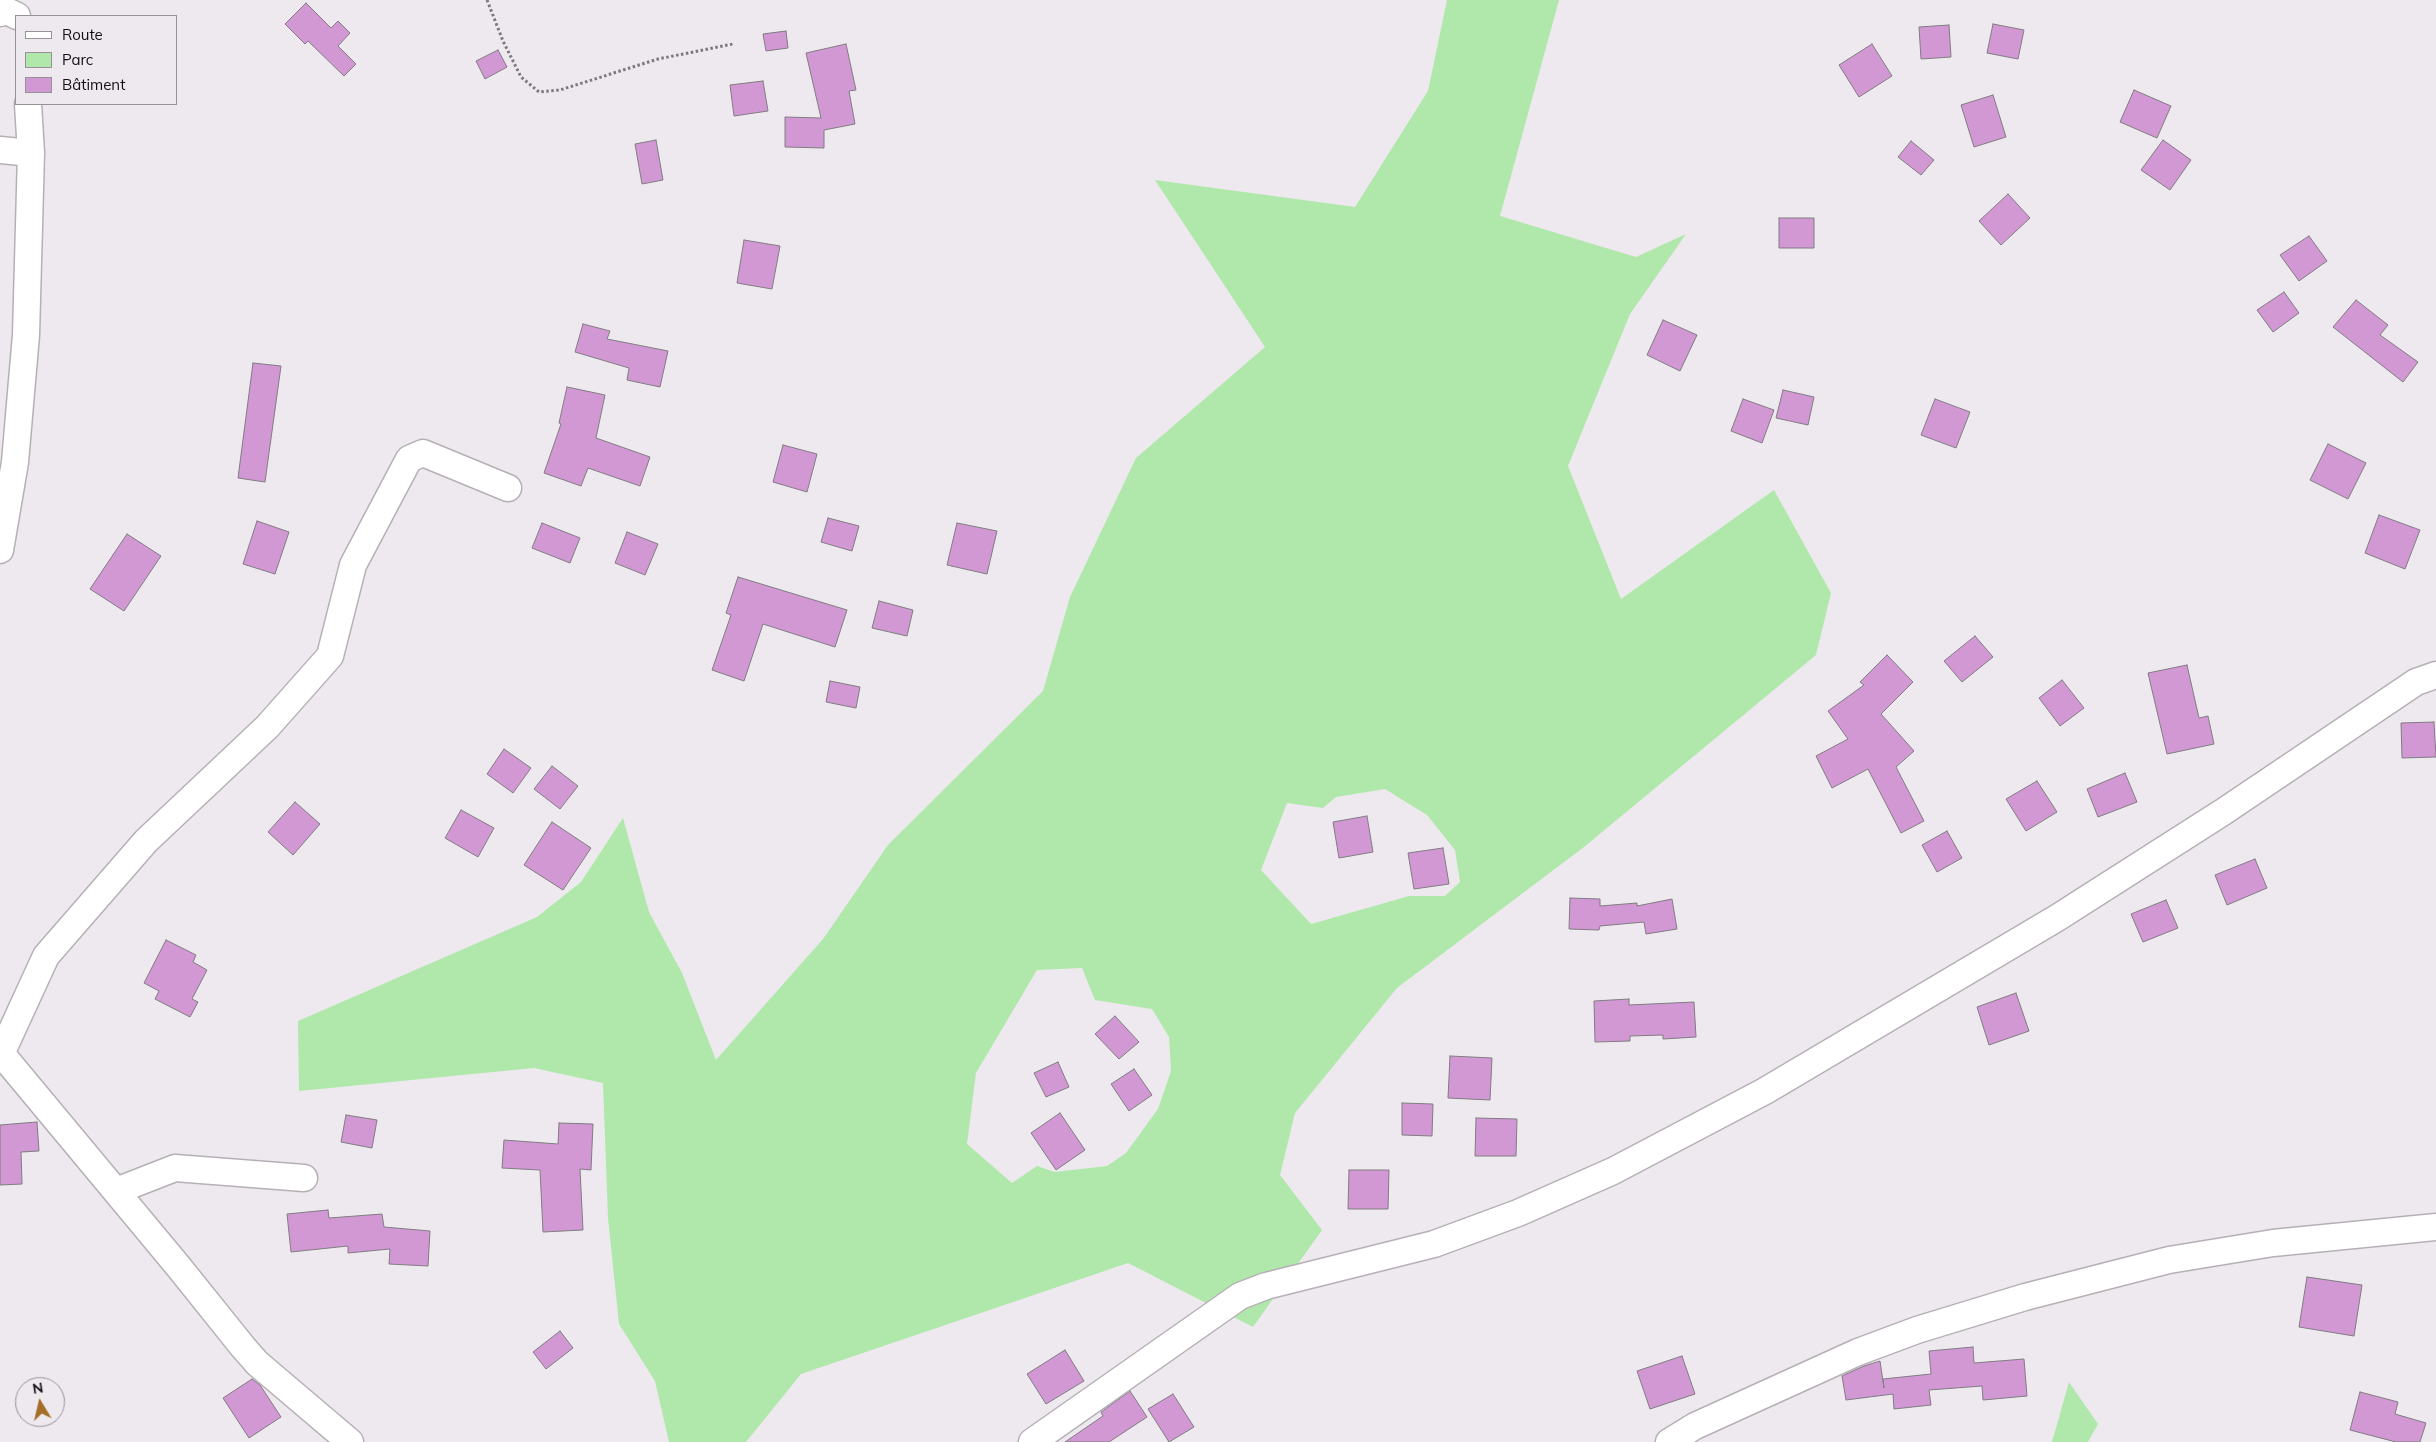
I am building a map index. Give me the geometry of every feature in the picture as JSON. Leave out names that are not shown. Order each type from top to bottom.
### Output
[{"type":"street","points":[[21,0],[22,15]]},
{"type":"street","points":[[0,12],[5,10],[15,15]]},
{"type":"street","points":[[1,545],[15,462],[26,335],[31,152],[28,105]]},
{"type":"street","points":[[0,150],[31,152]]},
{"type":"street","points":[[350,1442],[258,1363],[1,1053],[46,956],[146,841],[267,727],[330,656],[353,565],[409,458],[423,453],[508,488]]},
{"type":"street","points":[[1032,1442],[1240,1296],[1266,1286],[1434,1244],[1518,1214],[1613,1171],[1764,1091],[2057,918],[2223,812],[2416,682],[2436,675]]},
{"type":"street","points":[[116,1191],[175,1168],[304,1178]]},
{"type":"street","points":[[1669,1442],[1696,1426],[1858,1352],[1917,1330],[2025,1297],[2169,1260],[2273,1243],[2436,1227]]},
{"type":"path","points":[[487,0],[502,41],[520,77],[539,92],[560,90],[658,59],[733,44]]},
{"type":"green space","points":[[1447,0],[1559,0],[1500,216],[1636,257],[1686,234],[1630,314],[1568,466],[1621,599],[1774,490],[1831,593],[1816,655],[1584,847],[1397,988],[1295,1113],[1280,1175],[1322,1230],[1253,1327],[1128,1263],[801,1374],[746,1442],[669,1442],[655,1381],[619,1324],[608,1218],[603,1083],[534,1068],[299,1091],[298,1021],[537,917],[581,882],[623,818],[649,912],[682,973],[716,1060],[823,939],[888,845],[1043,691],[1070,597],[1136,458],[1265,347],[1155,180],[1355,207],[1428,91]],"holes":[[[1385,789],[1427,815],[1455,850],[1460,882],[1445,896],[1409,896],[1311,924],[1261,870],[1287,803],[1323,808],[1336,797]],[[1082,968],[1095,1000],[1152,1009],[1169,1037],[1171,1071],[1158,1109],[1126,1153],[1107,1166],[1055,1172],[1037,1166],[1012,1183],[967,1144],[976,1073],[1037,970]]]},
{"type":"green space","points":[[2069,1382],[2098,1424],[2088,1442],[2052,1442]]},
{"type":"building","points":[[306,3],[331,28],[338,21],[350,33],[338,46],[356,64],[344,76],[308,41],[305,44],[285,24]]},
{"type":"building","points":[[1993,24],[2024,30],[2018,59],[1987,53]]},
{"type":"building","points":[[1949,25],[1951,57],[1921,59],[1919,27]]},
{"type":"building","points":[[786,31],[788,48],[766,51],[763,34]]},
{"type":"building","points":[[846,44],[856,90],[849,91],[855,124],[824,130],[824,148],[785,147],[785,117],[821,118],[806,53]]},
{"type":"building","points":[[1872,44],[1892,76],[1859,97],[1839,65]]},
{"type":"building","points":[[498,50],[507,67],[485,79],[476,61]]},
{"type":"building","points":[[763,81],[768,111],[734,116],[730,85]]},
{"type":"building","points":[[2134,90],[2171,106],[2157,138],[2120,122]]},
{"type":"building","points":[[1993,95],[2006,137],[1974,147],[1961,105]]},
{"type":"building","points":[[656,140],[663,180],[642,184],[635,144]]},
{"type":"building","points":[[2163,140],[2191,160],[2170,190],[2141,170]]},
{"type":"building","points":[[1911,141],[1934,160],[1921,175],[1898,157]]},
{"type":"building","points":[[2008,194],[2030,218],[2001,245],[1979,221]]},
{"type":"building","points":[[1779,218],[1814,218],[1814,248],[1779,248]]},
{"type":"building","points":[[2309,236],[2327,261],[2299,281],[2280,255]]},
{"type":"building","points":[[744,240],[780,246],[772,289],[737,283]]},
{"type":"building","points":[[2284,292],[2299,313],[2273,332],[2257,310]]},
{"type":"building","points":[[2356,300],[2388,325],[2380,335],[2418,362],[2403,382],[2333,327]]},
{"type":"building","points":[[1663,320],[1697,335],[1680,371],[1647,355]]},
{"type":"building","points":[[583,324],[610,331],[607,339],[668,351],[660,387],[627,380],[629,368],[575,352]]},
{"type":"building","points":[[253,363],[281,366],[265,482],[238,478]]},
{"type":"building","points":[[567,387],[605,395],[596,438],[650,457],[640,486],[588,468],[581,486],[544,473],[561,424],[559,423]]},
{"type":"building","points":[[1783,390],[1814,397],[1808,425],[1776,418]]},
{"type":"building","points":[[1743,399],[1774,410],[1762,443],[1731,431]]},
{"type":"building","points":[[1935,399],[1970,412],[1956,448],[1921,435]]},
{"type":"building","points":[[2328,444],[2366,463],[2348,499],[2310,480]]},
{"type":"building","points":[[783,445],[817,454],[807,492],[773,482]]},
{"type":"building","points":[[2379,515],[2420,530],[2405,569],[2365,553]]},
{"type":"building","points":[[828,518],[859,526],[852,551],[821,542]]},
{"type":"building","points":[[257,521],[289,532],[275,574],[243,564]]},
{"type":"building","points":[[542,523],[580,538],[570,563],[532,548]]},
{"type":"building","points":[[957,523],[997,531],[987,574],[947,565]]},
{"type":"building","points":[[627,532],[658,544],[645,575],[615,563]]},
{"type":"building","points":[[127,534],[161,556],[124,611],[90,589]]},
{"type":"building","points":[[738,577],[847,610],[835,647],[763,624],[744,681],[712,670],[731,615],[726,613]]},
{"type":"building","points":[[879,601],[913,610],[907,636],[872,628]]},
{"type":"building","points":[[1975,636],[1993,657],[1962,682],[1944,661]]},
{"type":"building","points":[[1887,655],[1913,682],[1881,714],[1914,751],[1896,767],[1924,821],[1901,833],[1868,769],[1832,788],[1816,756],[1848,739],[1828,711],[1864,685],[1860,682]]},
{"type":"building","points":[[2187,665],[2199,718],[2208,716],[2214,744],[2167,754],[2148,673]]},
{"type":"building","points":[[2062,680],[2084,708],[2060,726],[2039,698]]},
{"type":"building","points":[[830,681],[860,687],[856,708],[826,702]]},
{"type":"building","points":[[2434,722],[2436,757],[2402,758],[2401,723]]},
{"type":"building","points":[[504,749],[531,768],[513,793],[487,774]]},
{"type":"building","points":[[552,766],[578,786],[560,809],[534,789]]},
{"type":"building","points":[[2125,773],[2137,802],[2098,817],[2087,789]]},
{"type":"building","points":[[2037,781],[2057,812],[2026,831],[2006,799]]},
{"type":"building","points":[[295,802],[320,824],[293,855],[268,832]]},
{"type":"building","points":[[461,810],[494,828],[478,857],[445,838]]},
{"type":"building","points":[[1367,816],[1373,852],[1339,858],[1333,822]]},
{"type":"building","points":[[552,822],[591,848],[563,890],[524,865]]},
{"type":"building","points":[[1947,831],[1962,858],[1937,872],[1922,845]]},
{"type":"building","points":[[1443,848],[1449,884],[1414,889],[1408,853]]},
{"type":"building","points":[[2255,859],[2267,888],[2227,905],[2215,875]]},
{"type":"building","points":[[1570,898],[1600,899],[1600,906],[1637,903],[1637,906],[1672,899],[1677,929],[1646,934],[1644,922],[1600,926],[1599,930],[1569,929]]},
{"type":"building","points":[[2166,900],[2178,928],[2143,942],[2131,914]]},
{"type":"building","points":[[166,940],[196,955],[193,962],[207,970],[192,999],[198,1002],[190,1017],[155,999],[159,991],[144,983]]},
{"type":"building","points":[[2016,993],[2029,1031],[1989,1045],[1977,1007]]},
{"type":"building","points":[[1629,999],[1629,1005],[1694,1002],[1696,1037],[1663,1039],[1663,1035],[1630,1036],[1630,1041],[1595,1042],[1594,1001]]},
{"type":"building","points":[[1115,1016],[1139,1042],[1119,1059],[1095,1034]]},
{"type":"building","points":[[1450,1056],[1492,1058],[1490,1100],[1448,1098]]},
{"type":"building","points":[[1058,1062],[1069,1087],[1046,1097],[1034,1073]]},
{"type":"building","points":[[1134,1069],[1152,1095],[1129,1111],[1111,1084]]},
{"type":"building","points":[[1402,1103],[1433,1104],[1432,1136],[1402,1135]]},
{"type":"building","points":[[1060,1113],[1085,1150],[1056,1170],[1031,1133]]},
{"type":"building","points":[[346,1115],[377,1120],[372,1148],[341,1142]]},
{"type":"building","points":[[1476,1118],[1517,1119],[1516,1156],[1475,1156]]},
{"type":"building","points":[[37,1122],[39,1151],[21,1152],[22,1184],[0,1185],[0,1125]]},
{"type":"building","points":[[559,1123],[593,1124],[591,1170],[580,1169],[583,1230],[543,1232],[540,1170],[502,1168],[504,1140],[558,1144]]},
{"type":"building","points":[[1349,1170],[1389,1170],[1388,1209],[1348,1209]]},
{"type":"building","points":[[328,1210],[329,1218],[382,1214],[384,1227],[430,1231],[428,1266],[389,1264],[390,1249],[348,1253],[348,1246],[291,1252],[287,1214]]},
{"type":"building","points":[[2307,1277],[2362,1285],[2354,1336],[2299,1327]]},
{"type":"building","points":[[560,1331],[573,1348],[546,1369],[533,1352]]},
{"type":"building","points":[[1973,1347],[1974,1363],[2024,1359],[2027,1396],[1983,1400],[1982,1386],[1929,1390],[1931,1405],[1894,1409],[1893,1394],[1846,1400],[1842,1376],[1864,1366],[1880,1361],[1884,1388],[1883,1379],[1931,1374],[1929,1351]]},
{"type":"building","points":[[1065,1350],[1084,1381],[1046,1404],[1027,1374]]},
{"type":"building","points":[[1682,1356],[1695,1394],[1650,1409],[1637,1371]]},
{"type":"building","points":[[252,1379],[260,1385],[281,1417],[249,1438],[223,1398]]},
{"type":"building","points":[[1130,1391],[1147,1417],[1109,1442],[1065,1442],[1103,1416],[1101,1412]]},
{"type":"building","points":[[2360,1392],[2398,1402],[2395,1414],[2426,1423],[2420,1442],[2396,1442],[2350,1430]]},
{"type":"building","points":[[1173,1394],[1194,1427],[1169,1442],[1148,1409]]}]
